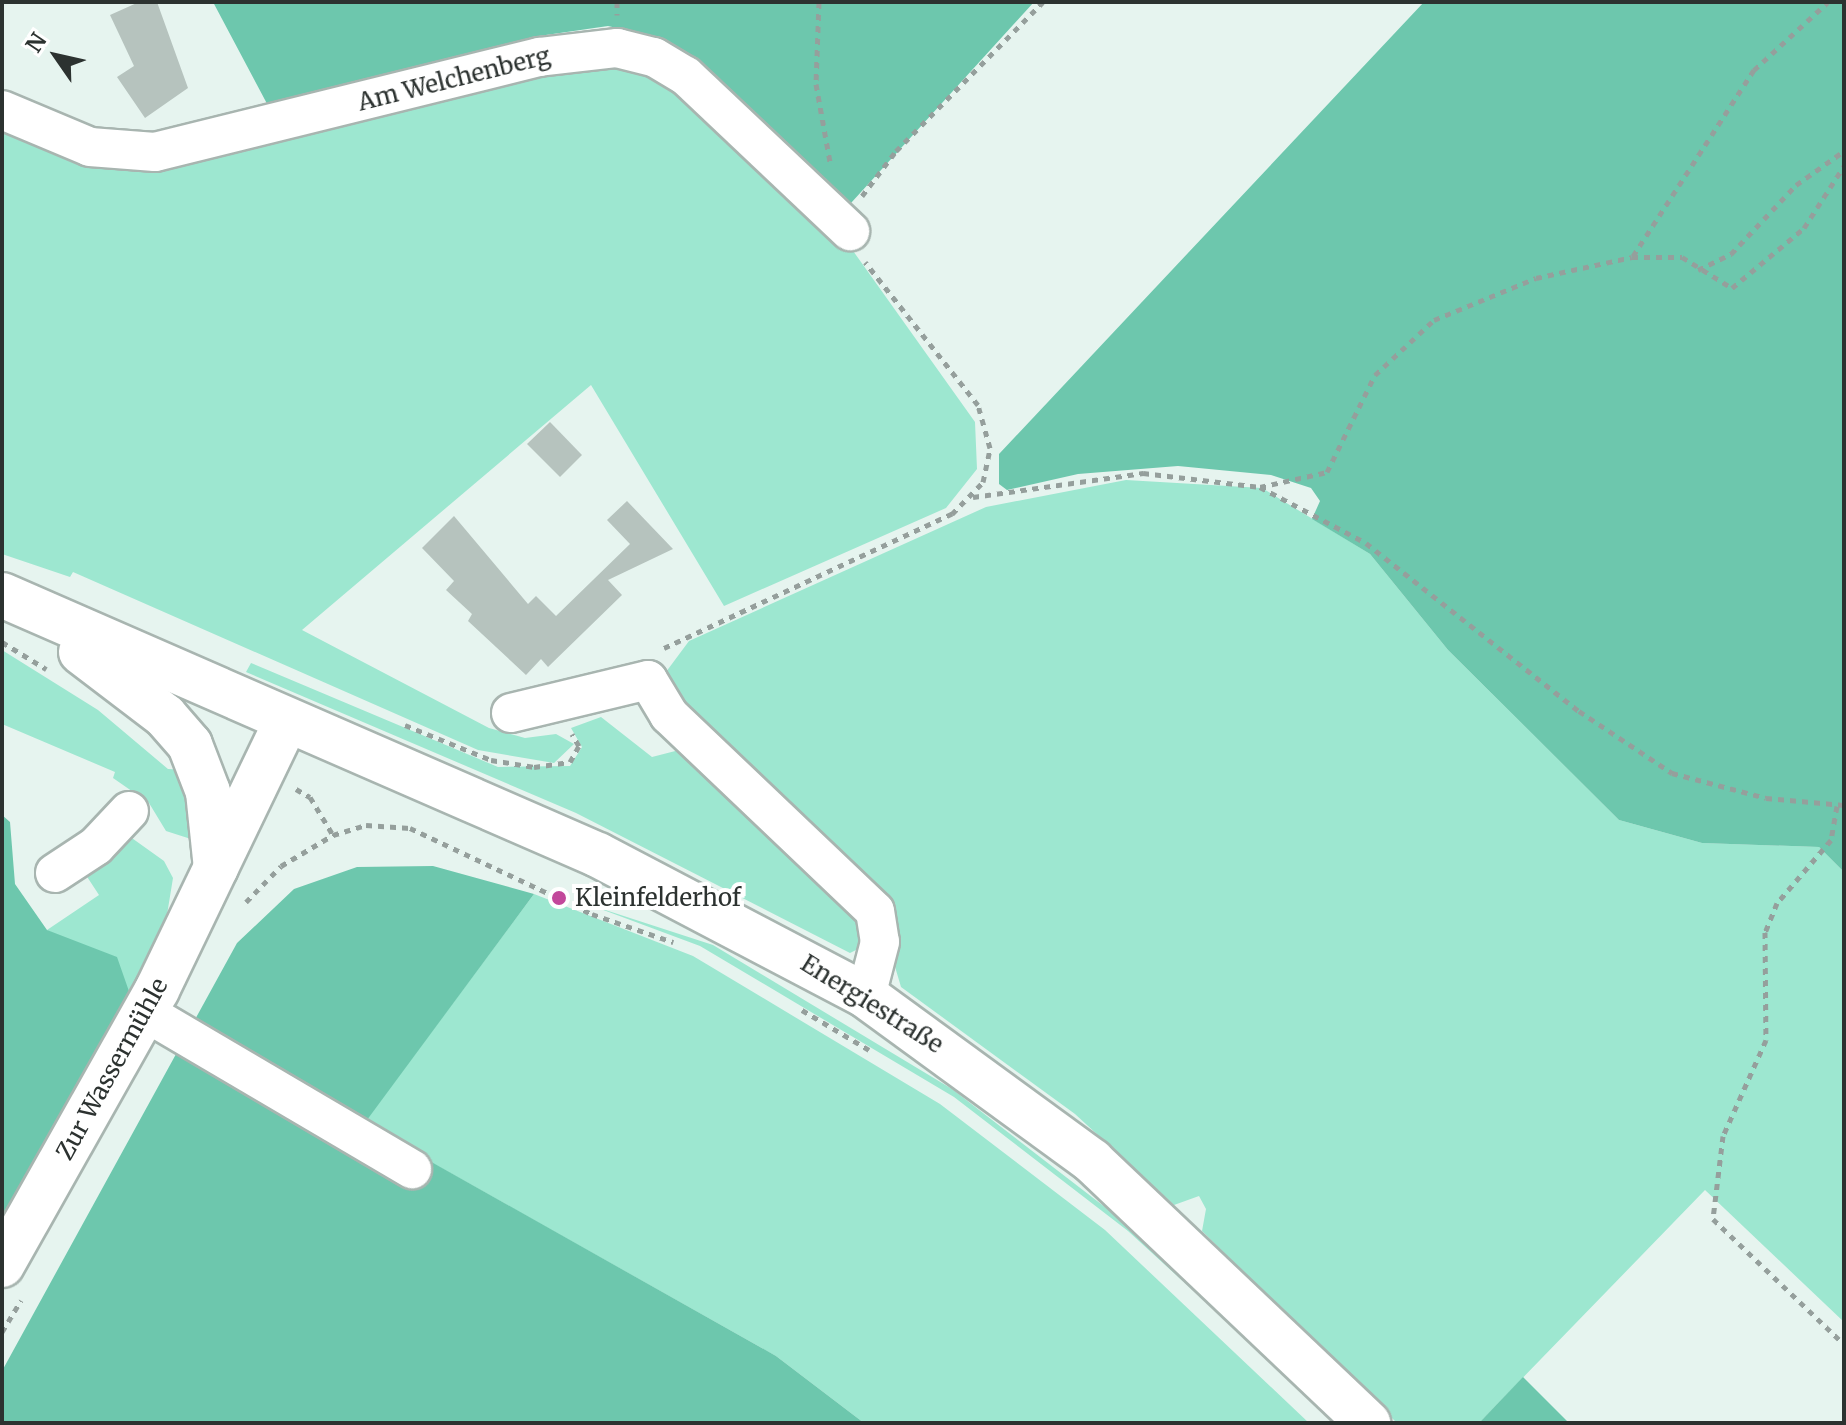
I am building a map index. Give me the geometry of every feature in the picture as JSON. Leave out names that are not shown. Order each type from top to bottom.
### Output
[{"type":"main road","name":"Energiestraße","points":[[2,598],[628,869],[866,996],[1092,1161],[1368,1423]]},
{"type":"main road","points":[[2,598],[130,687],[183,735],[208,792],[216,869]]},
{"type":"main road","name":"Zur Wassermühle","points":[[2,1265],[145,1012],[286,722]]},
{"type":"street","name":"Am Welchenberg","points":[[2,110],[90,147],[155,152],[539,57],[617,48],[654,57],[686,76],[850,231]]},
{"type":"street","points":[[511,713],[557,707],[648,680],[661,707],[875,911],[880,942],[866,996]]},
{"type":"street","points":[[55,873],[96,846],[129,811]]},
{"type":"street","points":[[145,1012],[412,1169]]},
{"type":"path","points":[[819,2],[816,84],[833,172]]},
{"type":"path","points":[[648,680],[653,661],[673,640],[952,514],[973,497],[989,466],[982,414],[873,273],[850,231],[865,191],[896,151],[1043,2]]},
{"type":"path","points":[[1632,257],[1754,70],[1828,2]]},
{"type":"path","points":[[1698,270],[1731,254],[1786,194],[1844,151]]},
{"type":"path","points":[[973,497],[1143,473],[1260,487],[1327,472],[1375,375],[1434,320],[1536,278],[1632,257],[1682,257],[1698,270],[1732,288],[1743,283],[1804,228],[1844,166]]},
{"type":"path","points":[[1260,487],[1366,543],[1579,711],[1672,773],[1743,794],[1841,806],[1831,840],[1777,903],[1765,932],[1766,1040],[1723,1136],[1713,1219],[1844,1344]]},
{"type":"path","points":[[2,642],[57,676]]},
{"type":"path","points":[[396,721],[499,762],[552,767],[570,762],[579,746],[557,707]]},
{"type":"path","points":[[262,772],[310,797],[333,835],[366,825],[410,828],[592,914],[687,947]]},
{"type":"path","points":[[789,1002],[880,1057]]},
{"type":"green space","points":[[213,2],[1034,2],[841,214],[722,85],[661,38],[608,26],[539,36],[273,115]]},
{"type":"green space","points":[[1424,2],[1844,2],[1844,872],[1819,847],[1702,843],[1619,820],[1448,650],[1370,554],[1312,519],[1320,501],[1311,488],[1271,475],[1178,466],[1078,474],[1007,490],[999,484],[999,454]]},
{"type":"green space","points":[[612,57],[678,83],[846,241],[975,422],[977,469],[946,508],[724,606],[591,385],[302,630],[489,728],[525,738],[556,734],[574,744],[554,763],[478,750],[73,572],[70,577],[2,554],[2,119],[73,149]]},
{"type":"green space","points":[[1126,480],[1262,488],[1370,554],[1448,650],[1619,820],[1702,843],[1819,847],[1844,872],[1844,1322],[1705,1190],[1479,1423],[1397,1423],[1202,1231],[1206,1209],[1199,1196],[1174,1205],[1075,1114],[901,987],[893,960],[681,714],[663,676],[689,641],[986,507]]},
{"type":"green space","points":[[2,650],[98,710],[168,769],[188,770],[194,840],[166,831],[149,803],[113,778],[115,772],[2,724]]},
{"type":"green space","points":[[251,663],[498,767],[570,766],[582,747],[571,728],[601,717],[652,757],[687,748],[862,912],[862,947],[850,953],[576,813],[246,672]]},
{"type":"green space","points":[[2,815],[10,822],[15,884],[47,930],[117,957],[131,997],[2,1227]]},
{"type":"green space","points":[[129,836],[164,861],[173,878],[165,927],[131,997],[47,930],[99,895],[80,866]]},
{"type":"green space","points":[[433,866],[534,894],[364,1124],[776,1356],[864,1423],[2,1423],[2,1371],[237,943],[294,889],[357,867]]},
{"type":"green space","points":[[534,894],[693,956],[940,1104],[1105,1230],[1309,1423],[864,1423],[776,1356],[363,1124]]},
{"type":"green space","points":[[590,905],[713,945],[952,1089],[1149,1241],[1338,1423],[1128,1231],[954,1097],[700,946]]},
{"type":"green space","points":[[1523,1377],[1569,1423],[1479,1423]]},
{"type":"building","points":[[139,2],[157,2],[188,88],[145,118],[117,77],[134,66],[110,15]]},
{"type":"building","points":[[550,422],[582,455],[560,477],[527,444]]},
{"type":"building","points":[[627,501],[673,549],[608,580],[622,595],[548,667],[541,659],[526,675],[468,621],[472,614],[446,590],[454,581],[422,548],[454,516],[528,604],[536,596],[556,616],[630,544],[607,520]]},
{"type":"place","name":"Kleinfelderhof","points":[[559,898]]}]
